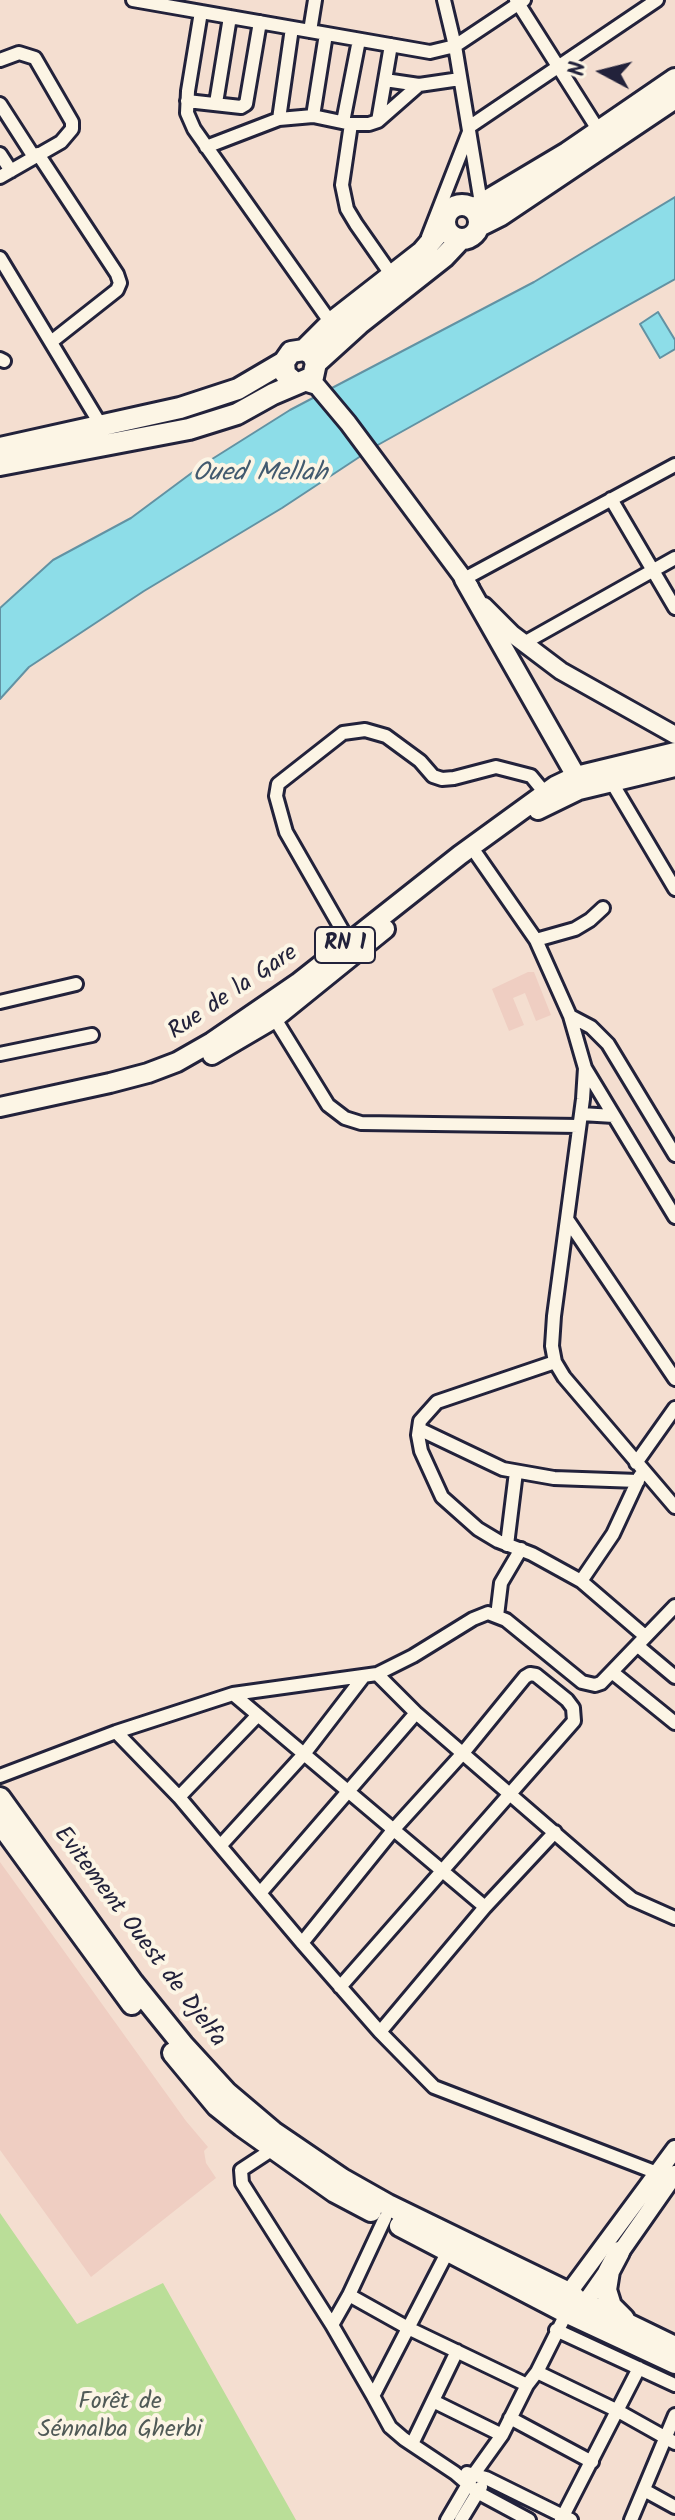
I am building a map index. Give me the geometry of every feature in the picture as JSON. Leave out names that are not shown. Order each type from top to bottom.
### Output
[{"type":"highway","points":[[452,232],[470,238],[478,212],[675,79]]},
{"type":"highway","points":[[0,465],[189,429],[237,414],[309,373],[359,324],[444,257],[452,232],[446,215],[453,207],[463,205],[478,212],[501,215],[675,98]]},
{"type":"highway","points":[[0,448],[102,427],[210,399],[238,389],[284,362],[285,374],[293,381],[309,373],[331,323],[452,232]]},
{"type":"highway","name":"Evitement Ouest de Djelfa","points":[[0,1798],[168,2027],[227,2093],[273,2132],[342,2179],[388,2205],[550,2285],[571,2307],[633,2327],[675,2347]]},
{"type":"highway","name":"Evitement Ouest de Djelfa","points":[[0,1823],[106,1970],[217,2106],[335,2192],[448,2251],[571,2307],[675,2363]]},
{"type":"highway","points":[[619,2252],[609,2271],[606,2290],[611,2306],[633,2327]]},
{"type":"main road","points":[[309,373],[489,613],[561,671],[675,735]]},
{"type":"main road","points":[[464,579],[576,776]]},
{"type":"main road","points":[[634,711],[675,722]]},
{"type":"main road","name":"Rue de la Gare","points":[[0,1117],[151,1085],[185,1072],[270,1012],[545,793],[576,776],[675,752]]},
{"type":"main road","name":"Rue de la Gare","points":[[0,1107],[123,1080],[177,1062],[270,1012],[298,983],[349,942],[473,851],[555,800],[611,781],[675,767]]},
{"type":"main road","points":[[571,2307],[619,2252],[668,2175],[675,2149]]},
{"type":"main road","points":[[571,2307],[668,2175]]},
{"type":"street","points":[[133,0],[430,52],[455,46],[519,1],[599,131]]},
{"type":"street","points":[[310,31],[315,0]]},
{"type":"street","points":[[422,252],[469,130],[657,0]]},
{"type":"street","points":[[440,1],[455,46],[478,212]]},
{"type":"street","points":[[201,12],[187,113],[206,147],[331,323]]},
{"type":"street","points":[[216,103],[230,17]]},
{"type":"street","points":[[187,101],[241,107],[248,101],[260,22]]},
{"type":"street","points":[[279,119],[292,28]]},
{"type":"street","points":[[313,116],[326,34]]},
{"type":"street","points":[[359,40],[342,185],[347,209],[393,277]]},
{"type":"street","points":[[378,121],[391,45]]},
{"type":"street","points":[[0,60],[19,53],[35,58],[72,122],[68,137],[5,174],[0,154]]},
{"type":"street","points":[[385,80],[419,85],[460,79]]},
{"type":"street","points":[[206,147],[279,119],[313,116],[369,124],[378,121],[419,85]]},
{"type":"street","points":[[0,104],[120,279],[117,290],[51,342]]},
{"type":"street","points":[[0,258],[102,427]]},
{"type":"street","points":[[464,579],[675,465]]},
{"type":"street","points":[[611,499],[675,608]]},
{"type":"street","points":[[524,643],[675,558]]},
{"type":"street","points":[[349,942],[286,832],[276,796],[278,784],[343,733],[365,730],[386,736],[420,761],[433,776],[442,779],[496,767],[531,776],[545,793]]},
{"type":"street","points":[[611,781],[675,889]]},
{"type":"street","points":[[473,851],[536,940],[570,1016],[585,1068],[675,1217]]},
{"type":"street","points":[[536,940],[575,929],[603,908]]},
{"type":"street","points":[[0,1002],[76,984]]},
{"type":"street","points":[[270,1012],[328,1105],[345,1118],[361,1123],[580,1120],[614,1116]]},
{"type":"street","points":[[570,1016],[591,1027],[608,1044],[675,1155]]},
{"type":"street","points":[[0,1054],[92,1035]]},
{"type":"street","points":[[585,1068],[554,1316],[552,1346],[555,1362],[639,1471],[675,1507]]},
{"type":"street","points":[[567,1219],[675,1379]]},
{"type":"street","points":[[555,1362],[437,1402],[420,1421],[418,1435],[421,1451],[442,1497],[478,1529],[581,1581],[675,1677]]},
{"type":"street","points":[[581,1581],[613,1534],[639,1471],[675,1408]]},
{"type":"street","points":[[419,1429],[503,1469],[516,1472],[554,1478],[639,1471]]},
{"type":"street","points":[[507,1545],[516,1472]]},
{"type":"street","points":[[497,1616],[501,1583],[521,1549]]},
{"type":"street","points":[[0,1776],[116,1732],[233,1694],[370,1675],[413,1656],[488,1613],[506,1620],[582,1682],[590,1685],[601,1683],[675,1606]]},
{"type":"street","points":[[612,1672],[675,1723]]},
{"type":"street","points":[[370,1675],[632,1899],[675,1918]]},
{"type":"street","points":[[221,1845],[304,1754],[370,1675]]},
{"type":"street","points":[[302,1943],[394,1829],[463,1753],[525,1677],[536,1675],[567,1700],[573,1708],[574,1721],[340,1987]]},
{"type":"street","points":[[233,1694],[485,1907]]},
{"type":"street","points":[[261,1892],[416,1713]]},
{"type":"street","points":[[179,1797],[258,1715]]},
{"type":"street","points":[[116,1732],[179,1797],[340,1987],[434,2087],[668,2175]]},
{"type":"street","points":[[380,2032],[485,1907],[555,1832]]},
{"type":"street","points":[[273,2149],[241,2170],[242,2183],[332,2325],[390,2427],[455,2473],[565,2519],[639,2368]]},
{"type":"street","points":[[332,2325],[385,2218]]},
{"type":"street","points":[[373,2396],[448,2251]]},
{"type":"street","points":[[349,2295],[408,2328],[527,2385]]},
{"type":"street","points":[[461,2520],[488,2457],[571,2307],[639,2368],[675,2385]]},
{"type":"street","points":[[412,2444],[457,2351]]},
{"type":"street","points":[[537,2372],[670,2440]]},
{"type":"street","points":[[433,2401],[502,2435]]},
{"type":"street","points":[[631,2520],[670,2440],[675,2415]]},
{"type":"street","points":[[510,2418],[592,2462]]},
{"type":"street","points":[[447,2520],[476,2482]]},
{"type":"street","points":[[476,2482],[529,2520]]},
{"type":"street","points":[[644,2490],[675,2507]]},
{"type":"shaded area","points":[[534,972],[551,1015],[536,1021],[525,993],[513,998],[524,1025],[509,1031],[492,989]]},
{"type":"shaded area","points":[[0,1862],[186,2121],[208,2147],[204,2151],[206,2163],[216,2178],[91,2277],[0,2150]]},
{"type":"green space","name":"Forêt de Sénnalba Gherbi","points":[[0,2213],[77,2324],[163,2283],[296,2520],[0,2520]]},
{"type":"water","name":"Oued Mellah","points":[[675,197],[675,279],[376,446],[29,667],[0,699],[0,608],[53,560],[131,518],[201,466],[290,410],[534,282]]},
{"type":"water","points":[[658,312],[675,340],[675,349],[660,358],[640,324]]}]
